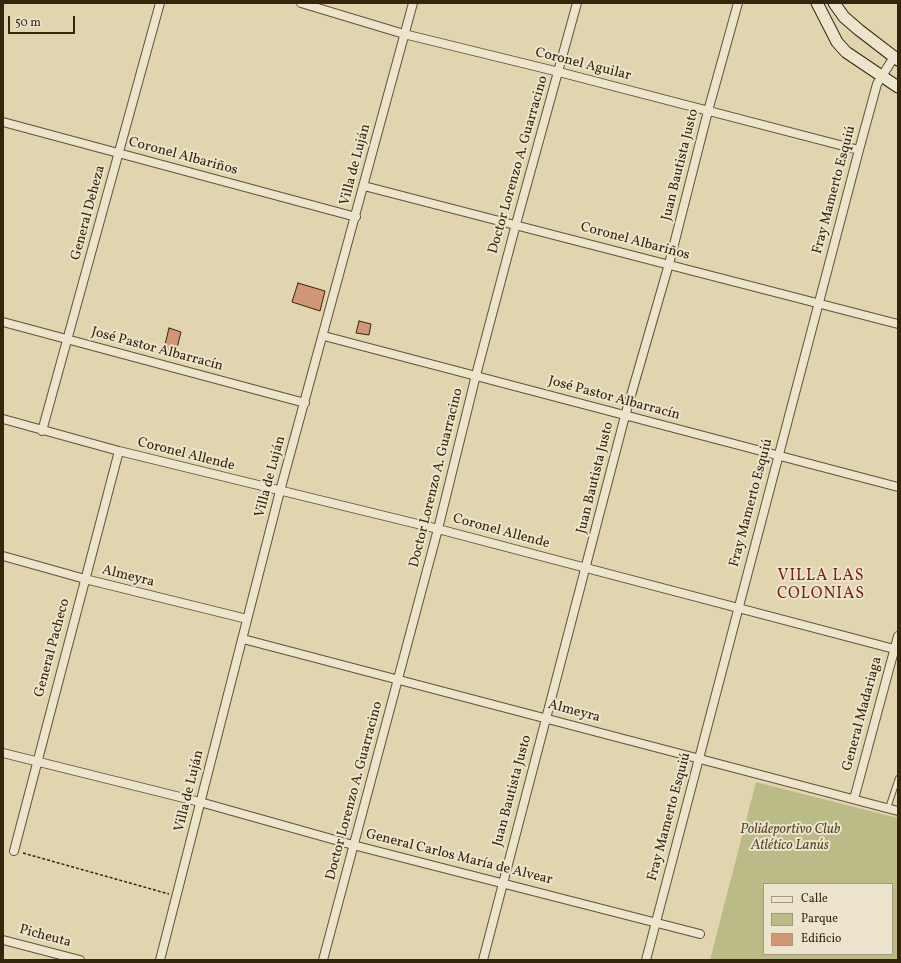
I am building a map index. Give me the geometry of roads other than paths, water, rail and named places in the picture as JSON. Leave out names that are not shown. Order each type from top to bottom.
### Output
[{"type":"main road","points":[[817,3],[837,42],[846,52],[898,87]]},
{"type":"main road","points":[[834,3],[849,21],[896,59]]},
{"type":"street","name":"General Deheza","points":[[42,431],[160,3]]},
{"type":"street","name":"Coronel Aguilar","points":[[301,3],[404,34],[558,72],[859,150]]},
{"type":"street","name":"Villa de Luján","points":[[162,960],[200,802],[280,491],[324,336],[413,3]]},
{"type":"street","name":"Doctor Lorenzo A. Guarracino","points":[[323,960],[438,529],[476,375],[516,224],[577,3]]},
{"type":"street","name":"Juan Bautista Justo","points":[[483,960],[626,416],[669,264],[708,111],[738,3]]},
{"type":"street","name":"Fray Mamerto Esquiú","points":[[646,960],[877,84],[896,59]]},
{"type":"street","name":"Coronel Albariños","points":[[3,122],[356,217]]},
{"type":"street","name":"Coronel Albariños","points":[[364,186],[516,224],[898,324]]},
{"type":"street","name":"José Pastor Albarracín","points":[[3,322],[305,403]]},
{"type":"street","name":"José Pastor Albarracín","points":[[324,336],[898,487]]},
{"type":"street","name":"Coronel Allende","points":[[3,419],[119,451],[438,529],[896,649]]},
{"type":"street","name":"General Pacheco","points":[[14,851],[36,762],[119,451]]},
{"type":"street","name":"Almeyra","points":[[3,556],[85,579],[247,619]]},
{"type":"street","name":"General Madariaga","points":[[854,799],[896,649],[898,636]]},
{"type":"street","name":"Almeyra","points":[[243,639],[898,811]]},
{"type":"street","name":"General Carlos María de Alvear","points":[[3,753],[200,802],[353,845],[700,934]]},
{"type":"street","name":"Picheuta","points":[[3,940],[80,960]]},
{"type":"lane","points":[[887,808],[898,778]]},
{"type":"district","name":"VILLA LAS COLONIAS","points":[[821,586]]},
{"type":"park label","name":"Polideportivo Club Atlético Lanús","points":[[790,838]]}]
